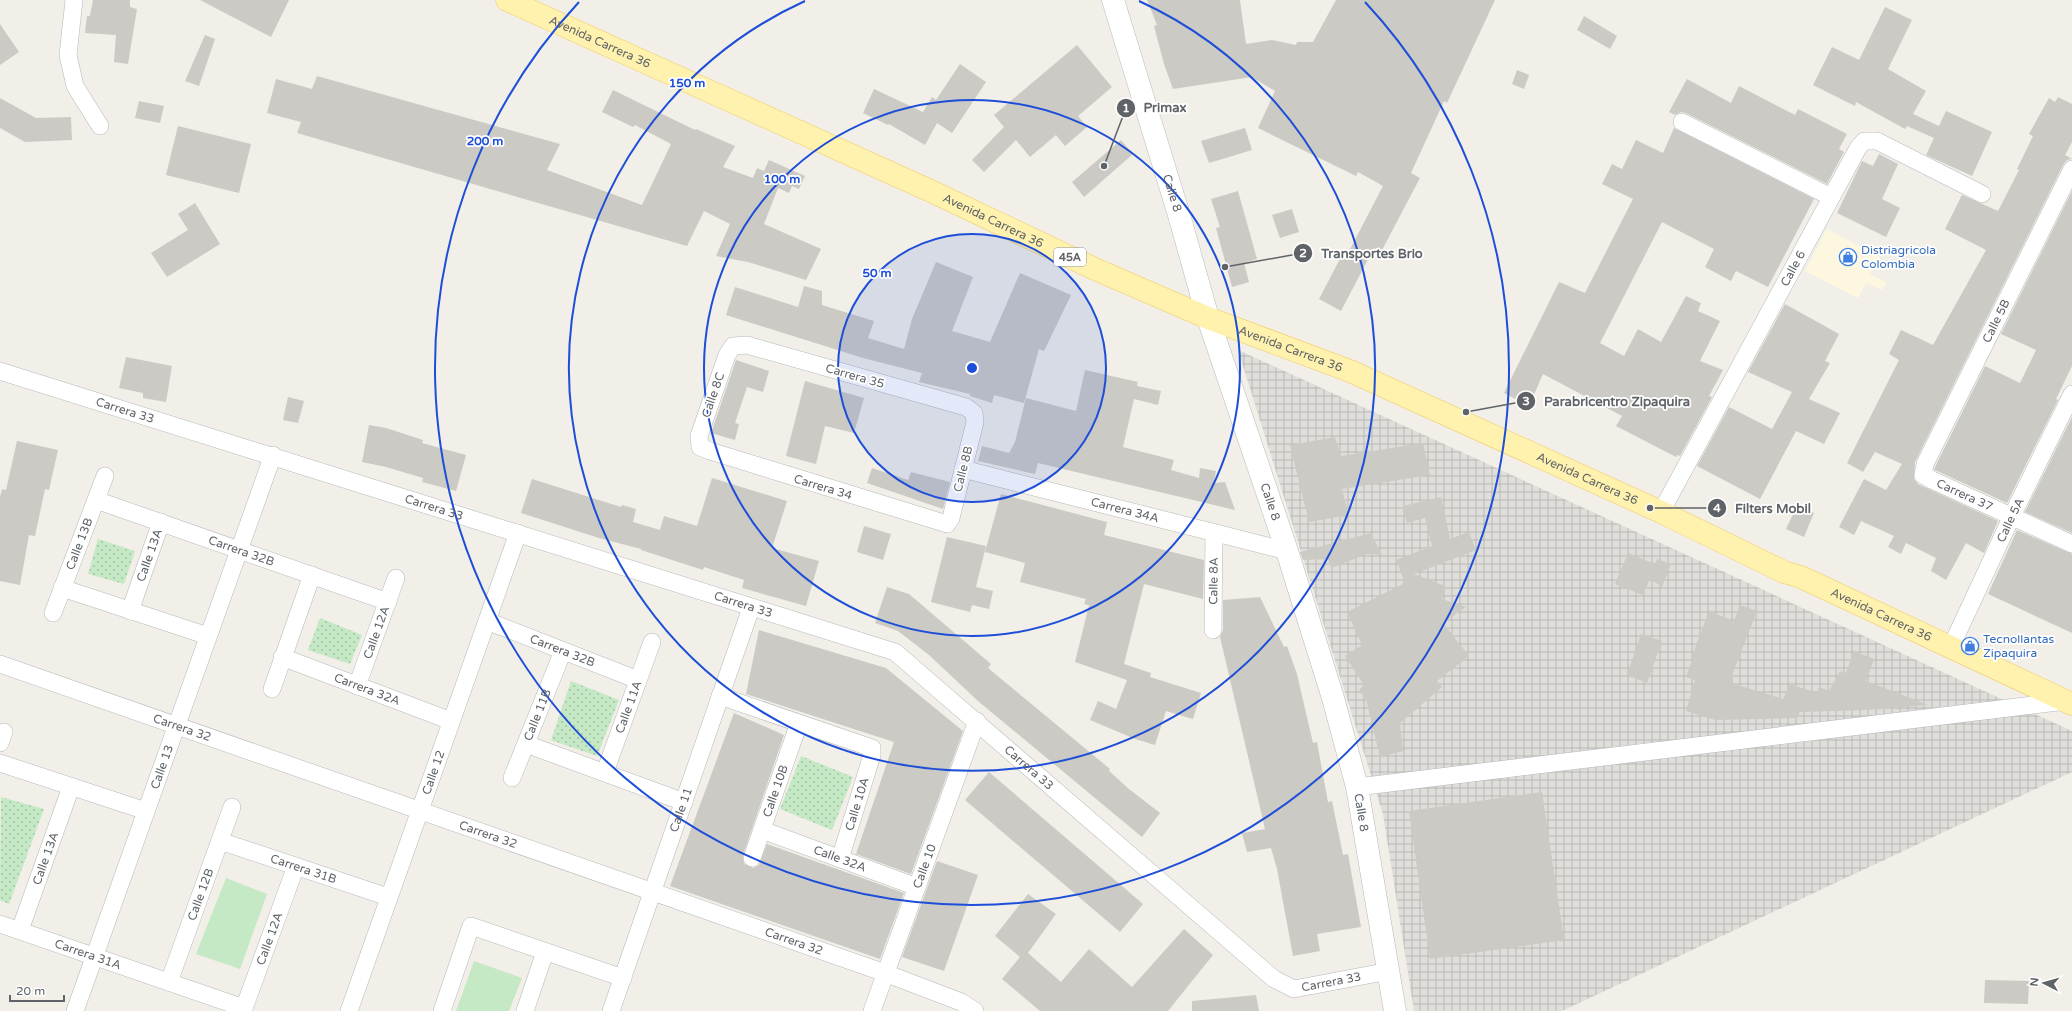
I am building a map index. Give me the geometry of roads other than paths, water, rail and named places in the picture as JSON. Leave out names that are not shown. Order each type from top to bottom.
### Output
[{"type":"main road","name":"Avenida Carrera 36","points":[[507,0],[933,192],[1095,269],[1208,318],[1350,371],[1660,512],[1784,572],[1801,577],[2069,703]]},
{"type":"main road","name":"Calle 8","points":[[1113,0],[1177,208],[1208,318],[1287,551],[1333,698],[1357,787],[1395,1011]]},
{"type":"street","points":[[74,0],[68,55],[75,86],[100,126]]},
{"type":"street","points":[[1682,122],[1832,197]]},
{"type":"street","name":"Calle 6","points":[[1660,512],[1858,148],[1864,141],[1877,141],[1982,194]]},
{"type":"street","name":"Calle 5B","points":[[1924,475],[1929,457],[2072,169]]},
{"type":"street","name":"Carrera 35","points":[[734,346],[747,345],[966,407],[974,412]]},
{"type":"street","name":"Calle 8C","points":[[700,446],[699,436],[728,354],[734,346]]},
{"type":"street","name":"Carrera 33","points":[[0,370],[273,455],[751,608],[895,652],[977,721],[1274,979],[1294,989],[1389,971]]},
{"type":"street","name":"Calle 5A","points":[[1951,647],[2012,516],[2072,394]]},
{"type":"street","name":"Calle 8B","points":[[947,524],[951,518],[964,469],[975,422],[974,412]]},
{"type":"street","name":"Carrera 34","points":[[700,446],[710,451],[947,524]]},
{"type":"street","name":"Calle 13","points":[[76,1011],[176,725],[273,455]]},
{"type":"street","name":"Carrera 34A","points":[[964,469],[1287,551]]},
{"type":"street","name":"Carrera 37","points":[[1924,475],[2072,544]]},
{"type":"street","name":"Calle 13B","points":[[53,613],[105,476]]},
{"type":"street","name":"Carrera 32B","points":[[96,500],[388,602]]},
{"type":"street","name":"Calle 13A","points":[[130,611],[161,522]]},
{"type":"street","name":"Calle 12","points":[[349,1011],[388,897],[518,533]]},
{"type":"street","name":"Calle 8A","points":[[1213,630],[1214,533]]},
{"type":"street","points":[[272,689],[312,575]]},
{"type":"street","name":"Calle 12A","points":[[357,686],[396,578]]},
{"type":"street","points":[[62,588],[208,636]]},
{"type":"street","name":"Calle 11","points":[[611,1011],[751,608]]},
{"type":"street","name":"Carrera 32B","points":[[487,621],[638,680]]},
{"type":"street","name":"Calle 11A","points":[[605,772],[652,642]]},
{"type":"street","name":"Calle 11B","points":[[512,778],[563,651]]},
{"type":"street","name":"Carrera 32A","points":[[282,657],[451,721]]},
{"type":"street","name":"Carrera 32","points":[[0,664],[885,973],[961,1002],[974,1011]]},
{"type":"street","points":[[720,696],[799,723]]},
{"type":"street","points":[[1357,787],[2069,703]]},
{"type":"street","name":"Calle 10","points":[[872,1011],[977,721]]},
{"type":"street","name":"Calle 10A","points":[[799,723],[872,748],[840,859]]},
{"type":"street","name":"Calle 10B","points":[[752,858],[799,723]]},
{"type":"street","points":[[526,744],[684,802]]},
{"type":"street","points":[[0,763],[146,811]]},
{"type":"street","name":"Calle 13A","points":[[20,930],[71,787]]},
{"type":"street","name":"Calle 12B","points":[[168,982],[232,807]]},
{"type":"street","name":"Calle 32A","points":[[762,830],[917,887]]},
{"type":"street","name":"Carrera 31B","points":[[220,841],[388,897]]},
{"type":"street","name":"Calle 12A","points":[[244,1010],[296,866]]},
{"type":"street","name":"Carrera 31A","points":[[0,924],[95,956],[244,1010]]},
{"type":"street","points":[[442,1011],[471,926],[623,978]]},
{"type":"street","points":[[525,1011],[545,952]]},
{"type":"place","name":"Primax","points":[[1104,166]]},
{"type":"place","name":"Distriagricola Colombia","points":[[1848,257]]},
{"type":"place","name":"Transportes Brio","points":[[1225,267]]},
{"type":"place","name":"Parabricentro Zipaquira","points":[[1466,412]]},
{"type":"place","name":"Filters Mobil","points":[[1650,508]]},
{"type":"place","name":"Tecnollantas Zipaquira","points":[[1970,646]]}]
